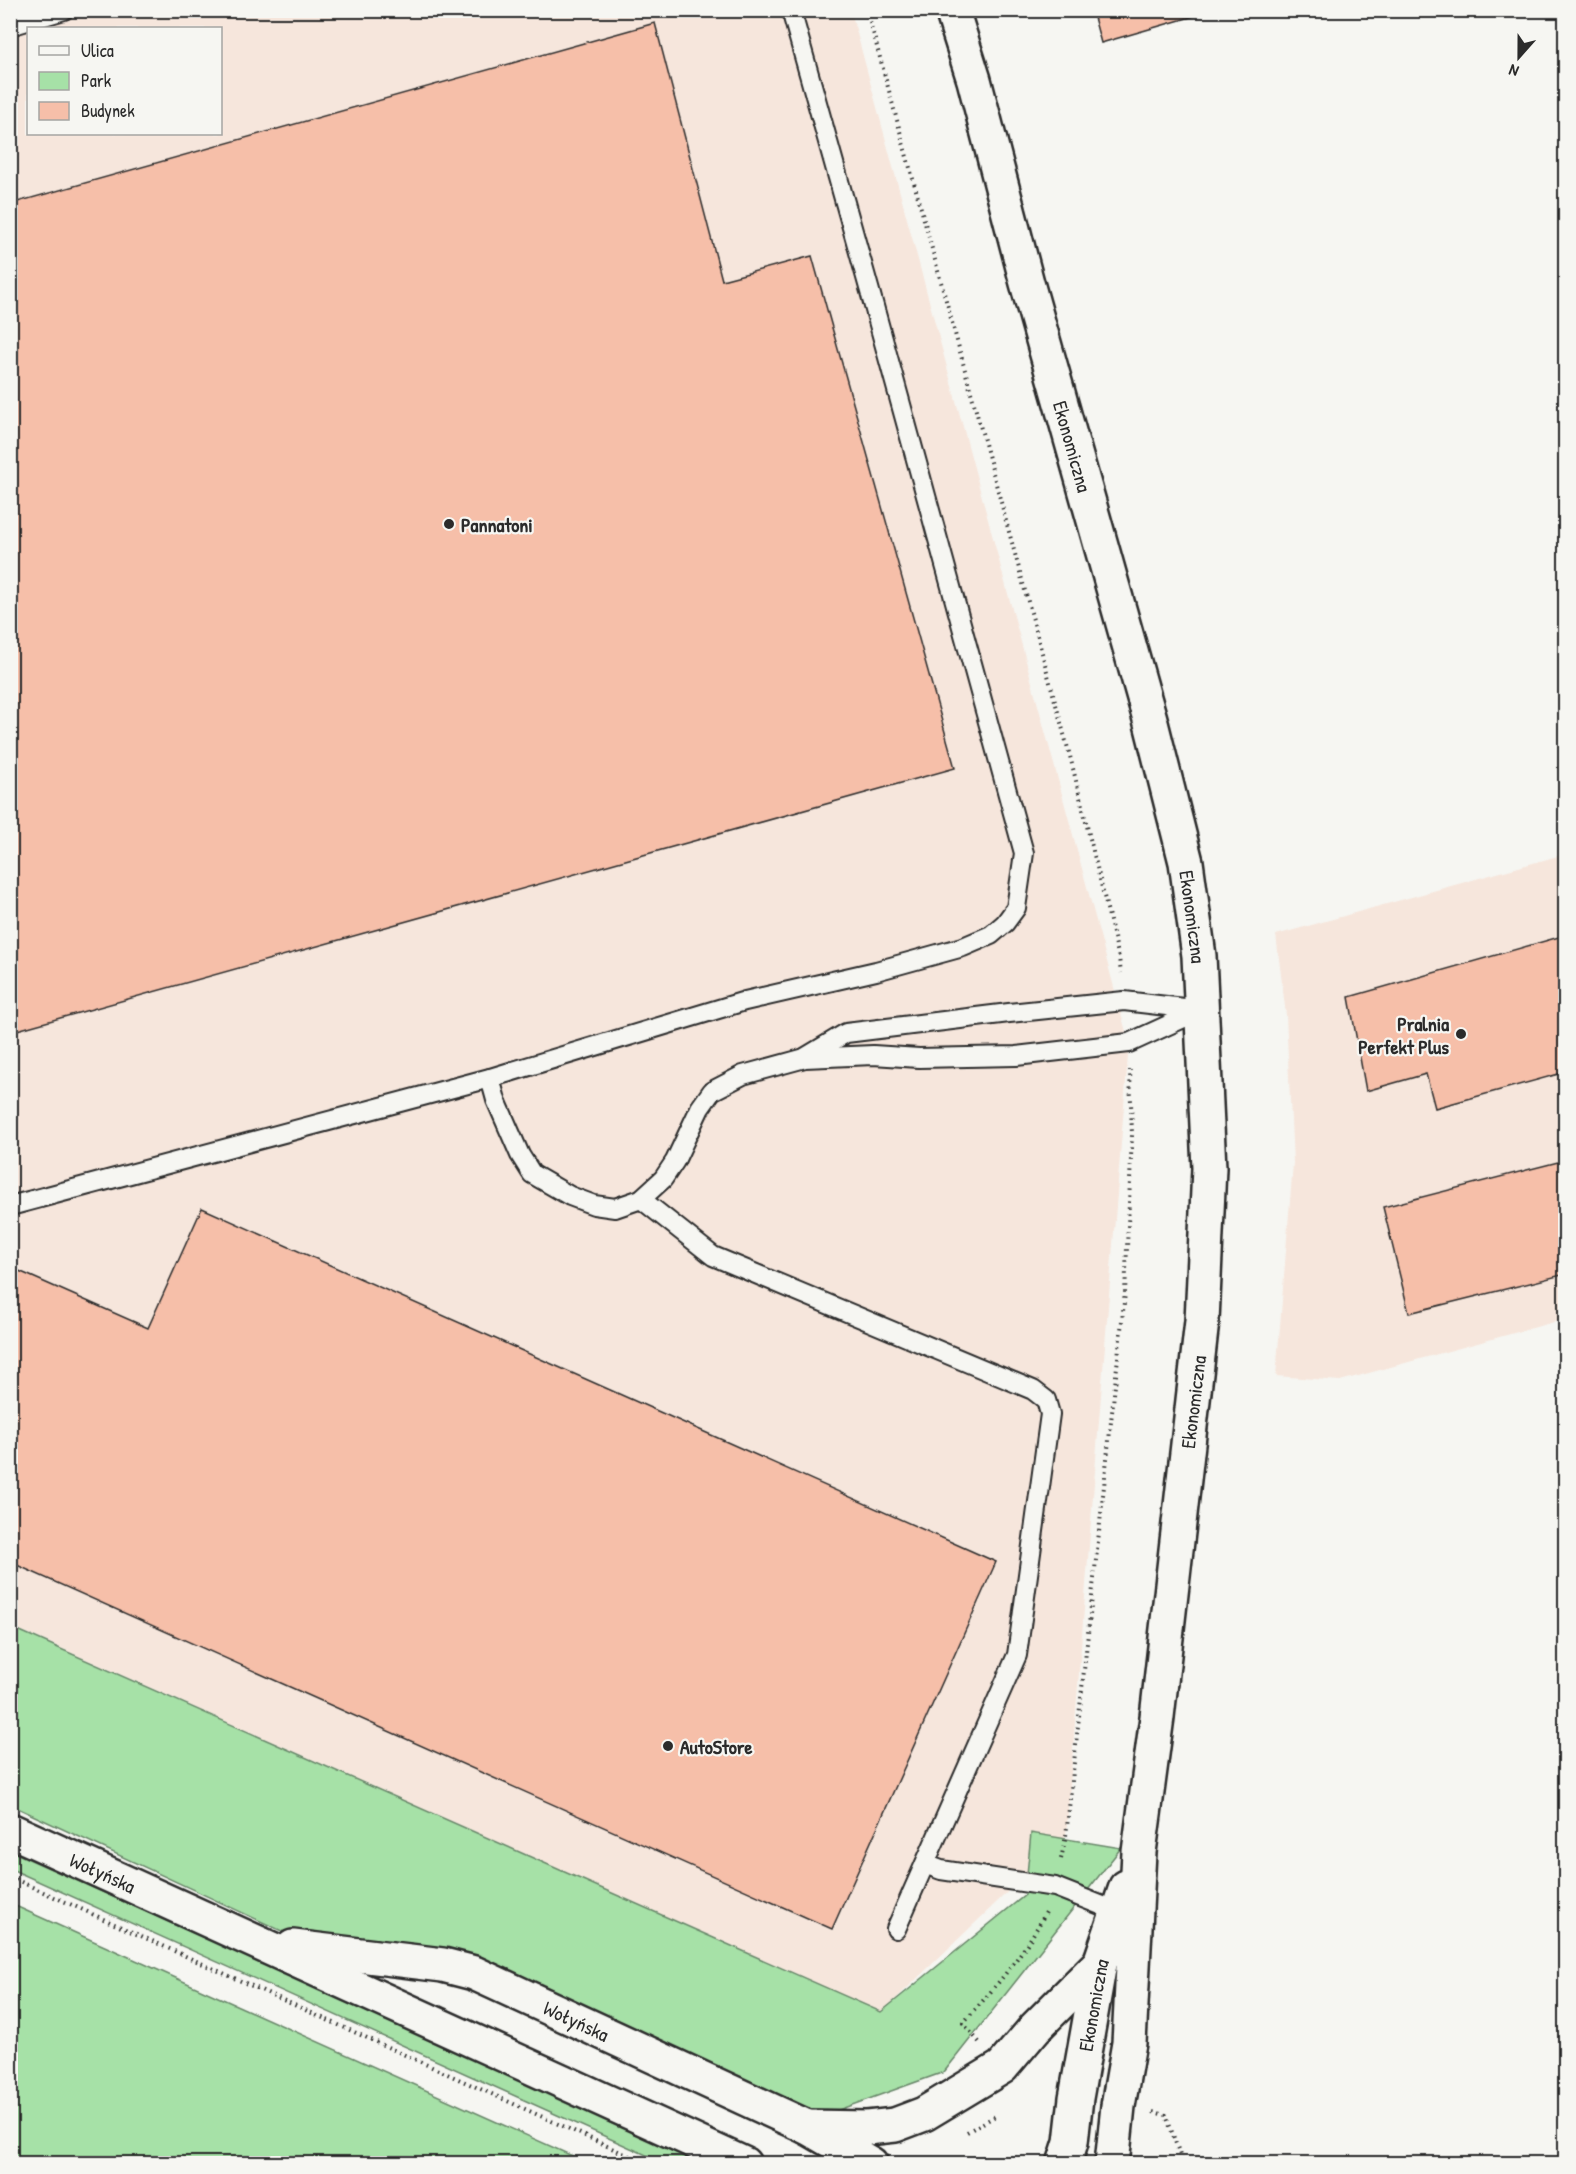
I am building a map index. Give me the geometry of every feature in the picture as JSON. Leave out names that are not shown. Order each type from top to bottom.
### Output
[{"type":"street","name":"Ekonomiczna","points":[[952,10],[974,80],[1161,763],[1186,862],[1199,956],[1209,1168],[1202,1321],[1157,1717],[1138,1852],[1129,2043],[1118,2106],[1112,2163]]},
{"type":"street","name":"Wołyńska","points":[[10,1830],[744,2163]]},
{"type":"street","name":"Ekonomiczna","points":[[1064,2163],[1071,2142],[1076,2098],[1100,1963],[1138,1852]]},
{"type":"street","name":"Wołyńska","points":[[262,1944],[442,1965],[474,1973],[807,2127],[871,2163]]},
{"type":"street","points":[[807,2127],[867,2128],[895,2125],[924,2114],[1002,2067],[1035,2028],[1100,1963]]},
{"type":"lane","points":[[10,26],[64,10]]},
{"type":"lane","points":[[10,1206],[490,1078],[745,1001],[876,971],[963,947],[991,935],[1005,923],[1016,908],[1024,853],[790,10]]},
{"type":"lane","points":[[805,1058],[846,1033],[1124,1000],[1201,1010]]},
{"type":"lane","points":[[490,1078],[500,1110],[520,1155],[532,1174],[570,1196],[594,1205],[615,1208],[641,1200],[663,1179],[675,1161],[700,1108],[712,1090],[743,1075],[805,1058],[873,1055],[919,1058],[1016,1056],[1129,1043],[1201,1010]]},
{"type":"lane","points":[[641,1200],[713,1256],[1034,1390],[1046,1400],[1050,1414],[1017,1655],[896,1929]]},
{"type":"lane","points":[[925,1864],[941,1870],[1055,1887],[1118,1912]]},
{"type":"path","points":[[867,10],[1070,756],[1119,957],[1124,1000]]},
{"type":"path","points":[[1002,2067],[963,2023],[999,1985],[1026,1948],[1046,1913],[1055,1887],[1066,1836],[1125,1293],[1132,1135],[1129,1043]]},
{"type":"path","points":[[10,1876],[647,2163]]},
{"type":"shaded area","points":[[11,11],[851,11],[1129,1043],[1066,1836],[882,2012],[11,1626]]},
{"type":"shaded area","points":[[1565,854],[1565,1319],[1340,1381],[1276,1376],[1293,1163],[1286,1015],[1276,935]]},
{"type":"green space","points":[[11,1627],[881,2012],[1025,1895],[1031,1833],[1121,1848],[944,2072],[827,2114],[783,2101],[493,1966],[286,1933],[11,1805]]},
{"type":"green space","points":[[11,1851],[705,2163],[664,2163],[11,1869]]},
{"type":"green space","points":[[11,1904],[588,2163],[11,2163]]},
{"type":"building","points":[[1092,10],[1215,10],[1101,43]]},
{"type":"building","name":"Pannatoni","points":[[655,23],[722,280],[812,256],[955,768],[10,1032],[10,204]]},
{"type":"building","name":"Pralnia Perfekt Plus","points":[[1566,935],[1566,1072],[1435,1108],[1426,1074],[1366,1091],[1349,997]]},
{"type":"building","points":[[1566,1160],[1566,1274],[1409,1313],[1383,1207]]},
{"type":"building","name":"AutoStore","points":[[202,1208],[996,1562],[832,1929],[10,1562],[10,1267],[148,1328]]},
{"type":"place","name":"Pannatoni","points":[[449,524]]},
{"type":"place","name":"Pralnia Perfekt Plus","points":[[1461,1034]]},
{"type":"place","name":"AutoStore","points":[[668,1746]]}]
